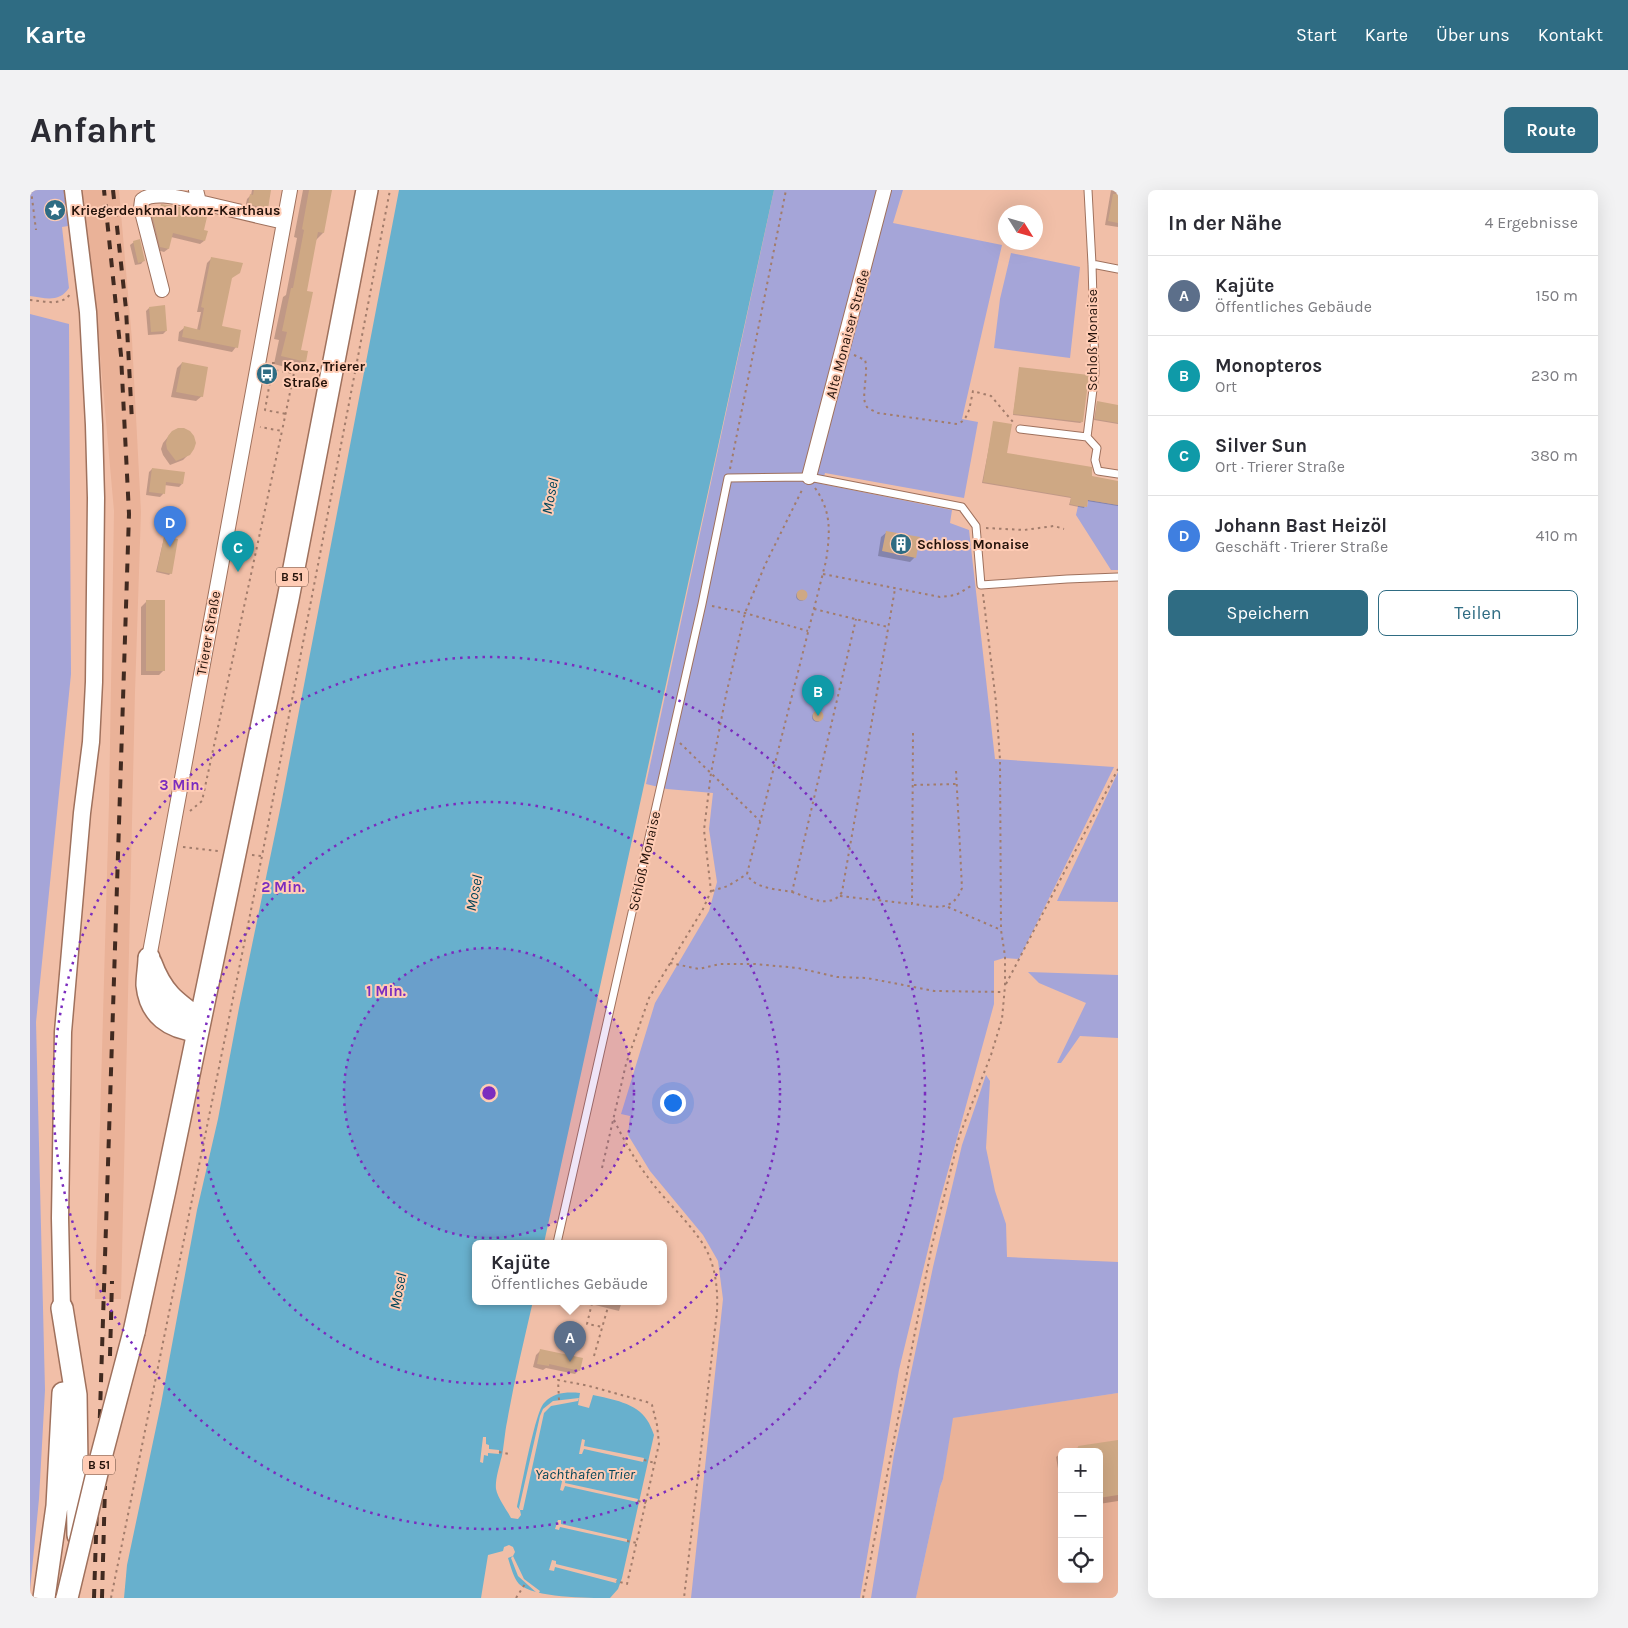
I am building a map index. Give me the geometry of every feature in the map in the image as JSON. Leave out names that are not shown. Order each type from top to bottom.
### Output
[{"type":"main road","name":"B 51","points":[[67,1598],[134,1332],[165,1190],[290,589],[367,190]]},
{"type":"main road","points":[[149,958],[162,987],[199,1025],[186,1029],[166,1022],[151,1003],[147,985],[149,958]]},
{"type":"main road","points":[[168,993],[179,995],[188,992],[212,963]]},
{"type":"main road","points":[[44,1598],[57,1506],[61,1450],[64,1387],[62,1308]]},
{"type":"main road","points":[[62,1308],[76,1395],[78,1475],[76,1598]]},
{"type":"street","points":[[62,1308],[60,1218],[63,1032],[82,813],[91,742],[94,682],[96,498],[88,322],[73,190]]},
{"type":"street","name":"Trierer Straße","points":[[149,958],[290,190]]},
{"type":"street","name":"Alte Monaiser Straße","points":[[809,477],[884,190]]},
{"type":"street","points":[[162,290],[141,208],[142,200],[152,194],[198,196],[284,222]]},
{"type":"lane","name":"Schloß Monaise","points":[[1087,437],[1095,372],[1088,190]]},
{"type":"lane","points":[[1092,264],[1118,269]]},
{"type":"lane","points":[[1020,429],[1087,437],[1096,448],[1095,460],[1098,471],[1118,474]]},
{"type":"lane","points":[[728,478],[809,477],[962,507],[976,526],[981,582],[1118,577]]},
{"type":"lane","name":"Schloß Monaise","points":[[558,1240],[702,604],[728,478]]},
{"type":"path","points":[[31,190],[36,230]]},
{"type":"path","points":[[111,1598],[262,856],[390,190]]},
{"type":"path","points":[[728,478],[786,190]]},
{"type":"path","points":[[30,300],[59,302],[68,298],[75,284],[84,283]]},
{"type":"path","points":[[842,352],[865,360],[867,368],[864,402],[868,408],[878,413],[957,424],[962,422],[967,415],[973,391],[991,396],[1020,429]]},
{"type":"path","points":[[258,361],[274,363],[265,410],[286,414]]},
{"type":"path","points":[[188,813],[202,801],[294,373],[272,370]]},
{"type":"path","points":[[246,425],[282,431]]},
{"type":"path","points":[[809,477],[827,512],[830,533],[814,609],[747,874],[756,885],[792,892],[828,903],[835,900],[842,892],[895,589]]},
{"type":"path","points":[[602,1168],[626,1064],[649,998],[703,908],[710,891],[704,830],[711,773],[726,695],[745,613],[809,477]]},
{"type":"path","points":[[976,526],[992,529],[1024,530],[1054,526],[1064,529]]},
{"type":"path","points":[[822,574],[940,597],[956,595],[981,582],[996,702],[1000,760],[1001,930],[1005,956],[1002,1019],[991,1055],[959,1137],[932,1245],[863,1598]]},
{"type":"path","points":[[702,604],[745,613],[808,631]]},
{"type":"path","points":[[814,609],[888,627]]},
{"type":"path","points":[[792,892],[856,619]]},
{"type":"path","points":[[912,904],[913,733]]},
{"type":"path","points":[[672,738],[680,742],[760,821]]},
{"type":"path","points":[[1005,986],[1118,769]]},
{"type":"path","points":[[947,906],[956,901],[962,888],[956,770]]},
{"type":"path","points":[[914,785],[957,784]]},
{"type":"path","points":[[169,845],[220,851]]},
{"type":"path","points":[[251,855],[262,856]]},
{"type":"path","points":[[710,891],[728,886],[747,874]]},
{"type":"path","points":[[840,896],[947,906],[1001,930]]},
{"type":"path","points":[[670,963],[699,969],[720,964],[756,964],[798,968],[837,977],[867,978],[934,991],[1004,992]]},
{"type":"path","points":[[614,1120],[647,1177],[689,1226],[706,1250],[712,1265],[718,1291],[718,1311],[684,1598]]},
{"type":"path","points":[[592,1305],[587,1324],[603,1327]]},
{"type":"path","points":[[594,1356],[608,1307]]},
{"type":"path","points":[[559,1400],[558,1380],[589,1386],[652,1405],[659,1444],[627,1584],[616,1581]]},
{"type":"path","points":[[499,1452],[509,1454]]},
{"type":"path","points":[[644,1460],[655,1463]]},
{"type":"path","points":[[638,1501],[646,1503]]},
{"type":"path","points":[[627,1541],[637,1543]]},
{"type":"path","points":[[516,1598],[520,1589],[525,1584]]},
{"type":"shaded area","points":[[30,190],[64,190],[68,226],[62,227],[69,288],[65,293],[56,298],[30,296]]},
{"type":"shaded area","points":[[82,190],[119,190],[132,340],[141,512],[121,1299],[95,1299],[109,803],[114,511],[99,343]]},
{"type":"shaded area","points":[[774,190],[903,190],[893,223],[998,244],[998,250],[1001,250],[962,419],[978,422],[964,498],[825,473],[822,484],[952,510],[950,523],[969,530],[995,759],[1114,767],[1019,959],[1004,958],[994,961],[994,1004],[940,1200],[899,1370],[860,1598],[691,1598],[723,1299],[718,1261],[703,1235],[650,1171],[628,1135],[630,1116],[621,1114],[655,1003],[709,911],[717,882],[709,829],[713,793],[667,789],[646,784]]},
{"type":"shaded area","points":[[1011,253],[1080,267],[1070,358],[994,348],[1000,299]]},
{"type":"shaded area","points":[[30,314],[69,324],[71,674],[36,1022],[45,1390],[39,1499],[30,1590]]},
{"type":"shaded area","points":[[1088,500],[1118,505],[1118,570],[1111,570],[1076,515],[1078,506],[1087,507]]},
{"type":"shaded area","points":[[1118,772],[1118,902],[1057,901]]},
{"type":"shaded area","points":[[1028,972],[1118,975],[1118,1038],[1080,1036],[1061,1063],[1057,1063],[1086,1003],[1039,983]]},
{"type":"shaded area","points":[[986,1075],[990,1081],[986,1148],[995,1191],[1006,1224],[1007,1257],[1118,1262],[1118,1393],[953,1418],[943,1479],[916,1598],[871,1598],[894,1454],[933,1267],[962,1145]]},
{"type":"shaded area","points":[[1118,1393],[1118,1598],[916,1598],[943,1479],[952,1418]]},
{"type":"water","points":[[399,190],[774,190],[545,1240],[472,1240],[472,1305],[532,1305],[513,1391],[496,1482],[499,1497],[511,1518],[518,1519],[521,1515],[517,1507],[533,1435],[540,1409],[548,1399],[566,1393],[580,1393],[578,1405],[589,1408],[593,1395],[623,1403],[643,1414],[654,1435],[622,1578],[618,1589],[610,1598],[548,1595],[526,1589],[519,1584],[514,1575],[508,1558],[513,1556],[515,1552],[513,1547],[509,1545],[504,1547],[503,1551],[488,1555],[481,1598],[124,1598],[127,1565],[161,1404],[197,1210],[218,1119],[281,805]]},
{"type":"pier","points":[[579,1398],[578,1401],[551,1406],[544,1413],[523,1510],[520,1510],[543,1409],[553,1401]]},
{"type":"pier","points":[[483,1437],[486,1437],[486,1444],[489,1445],[489,1449],[499,1450],[499,1454],[488,1453],[488,1456],[484,1455],[483,1463],[480,1462]]},
{"type":"pier","points":[[582,1439],[585,1440],[584,1446],[644,1458],[643,1462],[584,1449],[582,1454],[579,1454]]},
{"type":"pier","points":[[563,1477],[566,1477],[565,1483],[638,1499],[637,1502],[565,1486],[563,1491],[560,1490]]},
{"type":"pier","points":[[558,1520],[561,1520],[561,1524],[627,1539],[627,1542],[560,1527],[559,1530],[555,1529]]},
{"type":"pier","points":[[513,1556],[524,1579],[540,1591],[538,1594],[518,1576],[511,1558]]},
{"type":"pier","points":[[552,1560],[556,1561],[556,1564],[617,1579],[616,1583],[555,1567],[554,1571],[549,1570]]},
{"type":"building","points":[[254,190],[271,190],[268,209],[248,204],[250,194],[253,195]]},
{"type":"building","points":[[309,190],[332,190],[324,233],[318,232],[307,291],[313,292],[301,350],[308,351],[306,362],[281,356],[287,332],[282,331],[291,288],[293,288],[304,230],[302,229]]},
{"type":"building","points":[[1113,194],[1118,194],[1118,223],[1108,221]]},
{"type":"building","points":[[161,204],[187,208],[186,213],[207,217],[204,230],[208,231],[205,241],[173,233],[169,249],[160,247],[150,206],[160,208]]},
{"type":"building","points":[[140,239],[145,261],[138,263],[133,241]]},
{"type":"building","points":[[211,257],[243,263],[240,273],[232,278],[222,326],[241,330],[238,348],[182,337],[184,326],[200,330],[204,308],[201,307]]},
{"type":"building","points":[[165,305],[167,331],[151,332],[149,307]]},
{"type":"building","points":[[182,362],[208,367],[203,397],[176,392]]},
{"type":"building","points":[[1019,367],[1089,375],[1083,422],[1013,414]]},
{"type":"building","points":[[1097,401],[1118,405],[1118,423],[1095,419]]},
{"type":"building","points":[[993,421],[1012,424],[1007,453],[1092,467],[1092,476],[1118,481],[1118,505],[1088,500],[1087,507],[1078,506],[1070,504],[1071,497],[983,482]]},
{"type":"building","points":[[178,428],[190,431],[196,443],[190,455],[176,461],[167,449],[166,443],[172,431]]},
{"type":"building","points":[[152,468],[185,472],[183,484],[166,482],[165,494],[149,492]]},
{"type":"building","name":"Schloss Monaise","points":[[886,531],[920,537],[916,558],[882,551]]},
{"type":"building","points":[[164,537],[178,539],[172,574],[157,571]]},
{"type":"building","points":[[800,590],[804,590],[807,595],[806,599],[800,600],[797,597],[797,593]]},
{"type":"building","points":[[146,600],[165,600],[165,671],[146,671]]},
{"type":"building","points":[[816,711],[820,711],[823,716],[822,720],[816,721],[813,718],[813,714]]},
{"type":"building","points":[[540,1349],[583,1358],[580,1371],[549,1364],[549,1366],[537,1364]]},
{"type":"building","points":[[1118,1440],[1118,1495],[1103,1497],[1103,1448],[1078,1448],[1078,1446]]},
{"type":"railway","points":[[94,1598],[129,514],[121,355],[104,190]]},
{"type":"railway","points":[[113,190],[126,309],[132,421]]},
{"type":"railway","points":[[110,1356],[112,1281]]},
{"type":"railway","points":[[102,1598],[105,1486]]},
{"type":"place","name":"Kriegerdenkmal Konz-Karthaus","points":[[55,210]]},
{"type":"place","name":"Konz, Trierer Straße","points":[[267,374]]},
{"type":"place","name":"Schloss Monaise","points":[[901,544]]},
{"type":"place","name":"Johann Bast Heizöl","points":[[170,547]]},
{"type":"place","name":"Silver Sun","points":[[238,572]]},
{"type":"place","name":"Monopteros","points":[[818,716]]},
{"type":"place","name":"Kajüte","points":[[570,1362]]},
{"type":"water label","name":"Mosel","points":[[550,496]]},
{"type":"water label","name":"Mosel","points":[[474,893]]},
{"type":"water label","name":"Mosel","points":[[398,1291]]},
{"type":"water label","name":"Yachthafen Trier","points":[[585,1474]]}]
